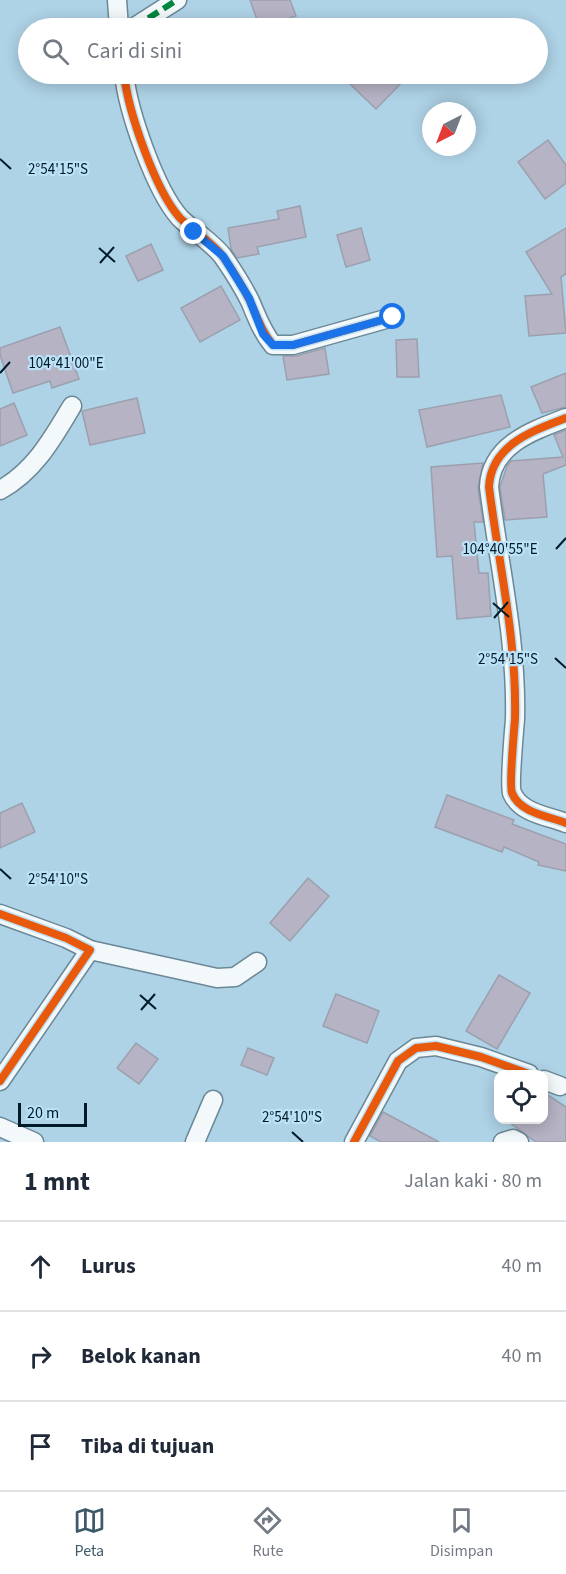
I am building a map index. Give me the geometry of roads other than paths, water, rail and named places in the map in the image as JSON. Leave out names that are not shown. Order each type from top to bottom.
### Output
[{"type":"street","points":[[117,0],[118,18]]},
{"type":"street","points":[[149,18],[177,0]]},
{"type":"street","points":[[126,84],[135,119],[155,177],[166,198],[194,232],[223,256],[249,298],[263,334],[273,345],[293,345],[393,317]]},
{"type":"street","points":[[0,490],[25,474],[41,455],[72,406]]},
{"type":"street","points":[[566,418],[523,438],[503,452],[492,467],[489,487],[514,650],[515,705],[511,789],[524,808],[566,823]]},
{"type":"street","points":[[0,914],[66,938],[90,950],[217,978],[235,977],[257,962]]},
{"type":"street","points":[[0,1081],[90,950]]},
{"type":"street","points":[[354,1142],[398,1060],[416,1048],[436,1046],[481,1057],[518,1070]]},
{"type":"street","points":[[195,1142],[213,1100]]},
{"type":"street","points":[[0,1127],[34,1142]]},
{"type":"street","points":[[503,1142],[513,1139],[519,1142]]}]
